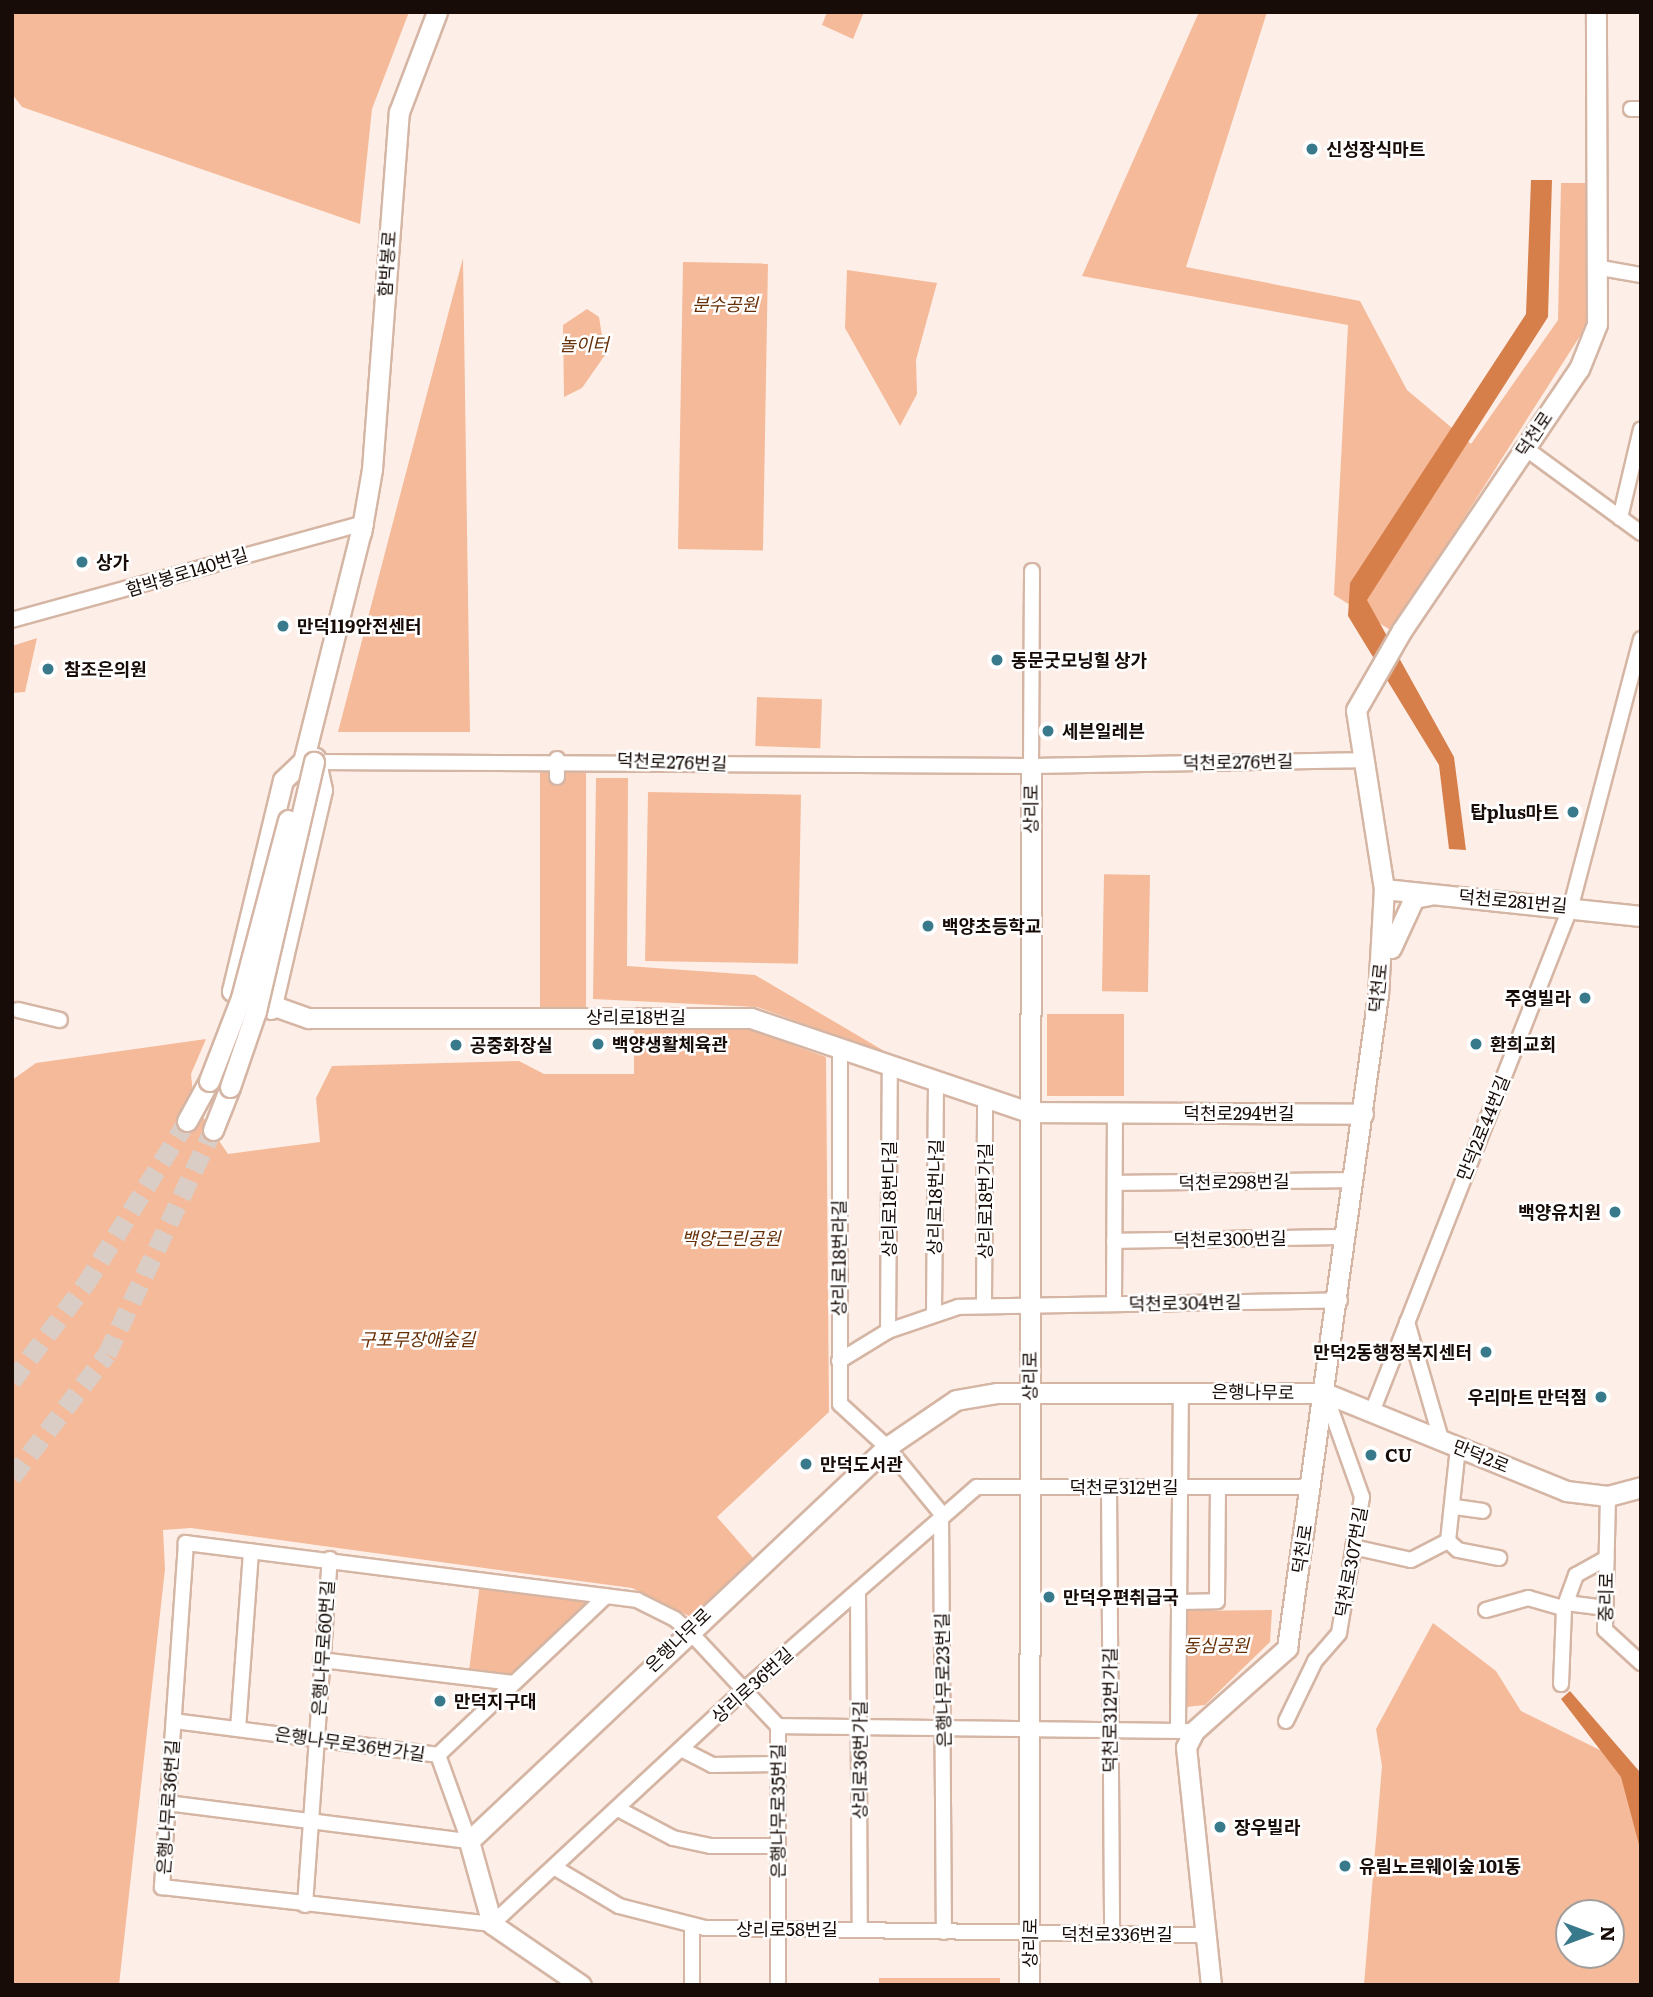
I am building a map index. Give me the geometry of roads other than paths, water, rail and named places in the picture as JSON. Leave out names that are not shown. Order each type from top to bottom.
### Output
[{"type":"main road","name":"함박봉로","points":[[308,762],[363,523],[378,407],[399,112],[437,12]]},
{"type":"main road","name":"덕천로","points":[[1186,1729],[1287,1648],[1339,1300],[1378,995],[1384,889],[1360,760],[1356,710],[1402,630],[1579,369],[1597,324],[1601,268],[1596,12]]},
{"type":"main road","name":"상리로18번길","points":[[308,762],[283,780],[232,991],[271,1009],[308,1018],[751,1018],[1029,1112]]},
{"type":"main road","points":[[271,1009],[322,790],[308,762]]},
{"type":"main road","points":[[187,1121],[209,1081],[241,998],[308,762]]},
{"type":"main road","points":[[213,1130],[230,1087],[266,971],[308,762]]},
{"type":"main road","name":"상리로","points":[[1029,1985],[1031,766]]},
{"type":"main road","name":"덕천로281번길","points":[[1384,889],[1571,906],[1641,916]]},
{"type":"main road","points":[[1378,995],[1396,928],[1414,898],[1434,894]]},
{"type":"main road","name":"덕천로294번길","points":[[1029,1112],[1363,1114]]},
{"type":"main road","name":"은행나무로","points":[[469,1841],[688,1630],[887,1447],[956,1400],[1031,1392],[1325,1393]]},
{"type":"main road","name":"만덕2로","points":[[1325,1393],[1566,1491],[1608,1496],[1641,1487]]},
{"type":"main road","points":[[1186,1729],[1185,1747],[1211,1985]]},
{"type":"main road","points":[[469,1841],[492,1924],[581,1985]]},
{"type":"street","points":[[1601,268],[1641,275]]},
{"type":"street","points":[[1620,518],[1641,429]]},
{"type":"street","points":[[1525,448],[1641,533]]},
{"type":"street","name":"함박봉로140번길","points":[[12,620],[363,523]]},
{"type":"street","points":[[1031,766],[1032,571]]},
{"type":"street","name":"만덕2로44번길","points":[[1372,1412],[1571,906],[1641,639]]},
{"type":"street","points":[[557,760],[557,777]]},
{"type":"street","name":"덕천로276번길","points":[[308,762],[557,760],[1031,766],[1360,760]]},
{"type":"street","points":[[18,1010],[60,1020]]},
{"type":"street","name":"상리로18번라길","points":[[839,1049],[840,1404],[887,1447]]},
{"type":"street","name":"상리로18번다길","points":[[888,1331],[890,1066]]},
{"type":"street","name":"상리로18번나길","points":[[934,1312],[936,1081]]},
{"type":"street","name":"상리로18번가길","points":[[984,1306],[985,1097]]},
{"type":"street","points":[[1114,1304],[1115,1112]]},
{"type":"street","name":"덕천로298번길","points":[[1115,1183],[1353,1180]]},
{"type":"street","name":"덕천로300번길","points":[[1114,1241],[1347,1237]]},
{"type":"street","name":"덕천로304번길","points":[[839,1361],[888,1331],[934,1312],[1030,1304],[1339,1300]]},
{"type":"street","points":[[1406,1322],[1449,1443],[1455,1507],[1448,1541]]},
{"type":"street","points":[[778,1726],[943,1725],[1186,1729],[1178,1602],[1181,1391]]},
{"type":"street","name":"덕천로307번길","points":[[1286,1721],[1315,1661],[1339,1633],[1362,1497],[1325,1393]]},
{"type":"street","points":[[887,1447],[941,1513]]},
{"type":"street","name":"덕천로312번길","points":[[1030,1486],[1311,1487]]},
{"type":"street","name":"상리로36번길","points":[[492,1924],[556,1870],[744,1690],[858,1591],[941,1513],[977,1487],[1030,1486]]},
{"type":"street","name":"덕천로312번가길","points":[[1109,1487],[1112,1934]]},
{"type":"street","points":[[1178,1602],[1217,1601],[1218,1487]]},
{"type":"street","name":"중리로","points":[[1608,1496],[1605,1630],[1641,1662]]},
{"type":"street","points":[[1455,1507],[1483,1511]]},
{"type":"street","name":"은행나무로23번길","points":[[941,1513],[944,1932]]},
{"type":"street","points":[[1353,1547],[1411,1560],[1448,1541]]},
{"type":"street","points":[[1448,1541],[1458,1550],[1499,1558]]},
{"type":"street","name":"은행나무로36번길","points":[[492,1924],[162,1887],[186,1543],[330,1559],[606,1596],[655,1607],[688,1630]]},
{"type":"street","points":[[238,1728],[251,1551]]},
{"type":"street","name":"중리로","points":[[1561,1684],[1565,1606],[1576,1576],[1607,1558]]},
{"type":"street","name":"은행나무로60번길","points":[[305,1905],[330,1559]]},
{"type":"street","name":"상리로36번가길","points":[[858,1591],[861,1725],[860,1929]]},
{"type":"street","name":"은행나무로36번가길","points":[[174,1721],[438,1755],[606,1596]]},
{"type":"street","points":[[1486,1610],[1528,1598],[1565,1606],[1606,1608]]},
{"type":"street","name":"은행나무로35번길","points":[[688,1630],[778,1726],[778,1985]]},
{"type":"street","points":[[321,1660],[513,1683]]},
{"type":"street","points":[[683,1750],[712,1765],[778,1764]]},
{"type":"street","points":[[167,1803],[469,1841],[438,1755]]},
{"type":"street","points":[[620,1810],[673,1838],[711,1846],[778,1846]]},
{"type":"street","name":"상리로58번길","points":[[556,1870],[619,1906],[692,1926],[1030,1934]]},
{"type":"street","points":[[692,1926],[692,1985]]},
{"type":"street","name":"덕천로336번길","points":[[1030,1934],[1204,1935]]},
{"type":"tunnel","points":[[12,1381],[85,1285],[187,1121]]},
{"type":"tunnel","points":[[12,1477],[107,1354],[213,1130]]},
{"type":"place","name":"신성장식마트","points":[[1312,149]]},
{"type":"place","name":"상가","points":[[82,562]]},
{"type":"place","name":"만덕119안전센터","points":[[283,626]]},
{"type":"place","name":"동문굿모닝힐 상가","points":[[997,660]]},
{"type":"place","name":"참조은의원","points":[[48,669]]},
{"type":"place","name":"세븐일레븐","points":[[1048,731]]},
{"type":"place","name":"탑plus마트","points":[[1573,812]]},
{"type":"place","name":"백양초등학교","points":[[928,926]]},
{"type":"place","name":"주영빌라","points":[[1585,998]]},
{"type":"place","name":"백양생활체육관","points":[[598,1044]]},
{"type":"place","name":"환희교회","points":[[1476,1044]]},
{"type":"place","name":"공중화장실","points":[[456,1045]]},
{"type":"place","name":"백양유치원","points":[[1615,1212]]},
{"type":"place","name":"만덕2동행정복지센터","points":[[1486,1352]]},
{"type":"place","name":"우리마트 만덕점","points":[[1601,1397]]},
{"type":"place","name":"CU","points":[[1371,1455]]},
{"type":"place","name":"만덕도서관","points":[[806,1464]]},
{"type":"place","name":"만덕우편취급국","points":[[1049,1597]]},
{"type":"place","name":"만덕지구대","points":[[440,1701]]},
{"type":"place","name":"장우빌라","points":[[1220,1827]]},
{"type":"place","name":"유림노르웨이숲 101동","points":[[1345,1866]]},
{"type":"park label","name":"분수공원","points":[[725,304]]},
{"type":"park label","name":"놀이터","points":[[584,344]]},
{"type":"park label","name":"백양근린공원","points":[[731,1238]]},
{"type":"park label","name":"구포무장애숲길","points":[[417,1339]]},
{"type":"park label","name":"동심공원","points":[[1216,1645]]}]
